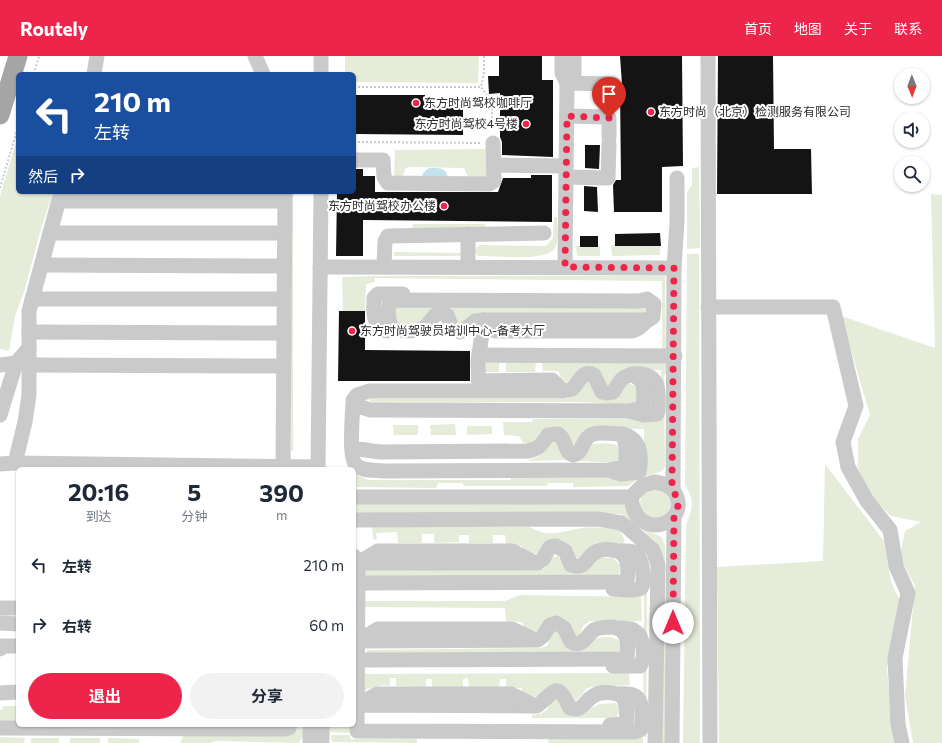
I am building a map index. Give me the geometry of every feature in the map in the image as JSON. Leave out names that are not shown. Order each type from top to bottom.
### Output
[{"type":"main road","points":[[0,115],[18,56]]},
{"type":"street","points":[[94,72],[96,56]]},
{"type":"street","points":[[255,56],[261,72]]},
{"type":"street","points":[[321,56],[321,72]]},
{"type":"street","points":[[562,56],[562,73],[571,83],[613,84]]},
{"type":"street","points":[[565,267],[567,116],[574,56]]},
{"type":"street","points":[[708,56],[710,743]]},
{"type":"street","points":[[494,165],[566,172],[608,178],[609,118],[611,117],[567,116]]},
{"type":"street","points":[[356,160],[383,160],[384,177],[388,183],[489,184],[494,181],[493,143]]},
{"type":"street","points":[[672,489],[675,356],[674,268],[678,222],[677,178]]},
{"type":"street","points":[[318,467],[321,194]]},
{"type":"street","points":[[0,415],[22,364],[29,348],[29,311],[60,196],[284,196],[283,467],[7,464],[25,422],[29,394],[22,364]]},
{"type":"street","points":[[51,233],[284,234]]},
{"type":"street","points":[[384,267],[385,241],[388,236],[544,233]]},
{"type":"street","points":[[468,234],[468,267]]},
{"type":"street","points":[[42,265],[284,266]]},
{"type":"street","points":[[320,267],[674,268]]},
{"type":"street","points":[[32,299],[284,299]]},
{"type":"street","points":[[647,299],[654,304],[653,317],[639,328],[632,331],[496,331],[483,324],[475,321],[460,332],[452,328],[447,315],[440,313],[434,315],[424,328],[420,330],[394,329],[389,321],[389,307],[392,300],[639,301],[647,299]]},
{"type":"street","points":[[708,307],[833,307],[856,406],[842,442],[848,467],[867,501],[890,530],[896,566],[908,593],[895,658],[898,724],[902,743]]},
{"type":"street","points":[[478,386],[479,355],[483,324]]},
{"type":"street","points":[[29,332],[284,333]]},
{"type":"street","points":[[479,355],[675,356]]},
{"type":"street","points":[[0,365],[284,366]]},
{"type":"street","points":[[352,448],[375,452],[528,451],[535,450],[542,445],[548,435],[558,434],[563,438],[566,450],[572,455],[581,451],[586,439],[592,434],[622,434],[626,445],[626,467],[609,470],[368,470],[356,465],[352,456],[352,448],[353,400],[357,395],[369,391],[478,386],[552,380],[563,391],[572,389],[582,376],[588,373],[594,375],[602,392],[607,393],[613,392],[620,380],[625,376],[633,374],[650,376],[658,387],[658,411],[657,414],[654,415],[629,411],[370,410],[359,406],[353,400]]},
{"type":"street","points":[[356,497],[631,497],[642,486],[654,482],[663,483],[672,489],[679,502],[678,509],[674,517],[672,743]]},
{"type":"street","points":[[631,497],[632,507],[636,515],[648,524],[664,524],[674,517]]},
{"type":"street","points":[[356,520],[598,519],[621,523],[653,550],[658,565],[655,743]]},
{"type":"street","points":[[357,705],[377,694],[511,694],[528,704],[537,706],[551,692],[560,691],[564,694],[570,708],[575,710],[580,709],[593,696],[599,694],[631,694],[638,699],[642,711],[641,729],[639,731],[357,728],[357,705],[358,663],[358,586],[356,560],[538,563],[543,559],[550,548],[556,546],[565,551],[571,565],[581,566],[594,553],[600,551],[620,551],[625,555],[628,564],[627,581],[622,582],[358,586]]},
{"type":"street","points":[[0,608],[16,608]]},
{"type":"street","points":[[358,641],[538,640],[543,636],[550,625],[556,623],[564,628],[571,642],[576,644],[581,643],[594,630],[600,628],[620,628],[632,629],[639,634],[643,645],[642,663],[640,666],[358,663]]},
{"type":"street","points":[[0,624],[16,624]]},
{"type":"street","points":[[0,640],[16,639]]},
{"type":"street","points":[[0,649],[2,646],[16,646]]},
{"type":"street","points":[[0,693],[16,692]]},
{"type":"street","points":[[0,702],[16,702]]},
{"type":"street","points":[[0,728],[174,736],[233,727],[285,730],[289,727]]},
{"type":"path","points":[[35,72],[39,56]]},
{"type":"path","points":[[356,142],[493,143],[492,103],[481,87],[484,72],[484,56]]},
{"type":"path","points":[[356,87],[481,87]]},
{"type":"path","points":[[0,188],[16,134]]},
{"type":"green space","points":[[345,56],[479,56],[478,83],[356,82],[356,72],[345,72]]},
{"type":"green space","points":[[16,143],[16,194],[52,194],[40,232],[25,289],[15,316],[9,351],[0,349],[0,196]]},
{"type":"green space","points":[[485,149],[487,176],[484,179],[469,179],[464,168],[408,167],[405,169],[402,179],[394,176],[395,150]]},
{"type":"green space","points":[[699,167],[700,248],[687,249],[687,192],[692,185],[692,168]]},
{"type":"green space","points":[[291,194],[293,194],[293,451],[291,451]]},
{"type":"green space","points":[[931,194],[942,195],[942,743],[913,743],[905,696],[915,586],[900,557],[905,531],[921,522],[891,516],[867,493],[858,467],[858,439],[870,415],[841,316],[935,348]]},
{"type":"green space","points":[[554,217],[557,217],[557,245],[550,252],[532,257],[509,257],[478,256],[474,250],[480,245],[546,246],[553,238]]},
{"type":"green space","points":[[413,224],[483,224],[485,225],[485,228],[412,228]]},
{"type":"green space","points":[[611,245],[660,246],[660,255],[612,256]]},
{"type":"green space","points":[[576,246],[600,246],[600,256],[577,256]]},
{"type":"green space","points":[[394,252],[461,253],[461,256],[394,256]]},
{"type":"green space","points":[[687,254],[699,254],[700,743],[683,743],[686,525],[692,505],[692,500],[685,485]]},
{"type":"green space","points":[[665,276],[666,350],[662,350],[662,281],[375,278],[375,282],[366,284],[365,311],[343,311],[342,277]]},
{"type":"green space","points":[[396,307],[644,307],[647,308],[647,313],[480,313],[469,316],[461,328],[454,318],[416,325],[397,323],[393,317]]},
{"type":"green space","points":[[486,362],[664,362],[667,365],[667,372],[664,376],[665,467],[662,471],[645,477],[644,429],[597,428],[573,450],[568,440],[527,444],[523,443],[519,436],[504,435],[503,422],[533,422],[532,419],[662,419],[661,370],[622,371],[618,373],[609,389],[600,378],[565,382],[560,378],[559,371],[543,371],[542,363],[536,363],[535,372],[506,372],[506,363],[499,363],[499,372],[485,372]]},
{"type":"green space","points":[[588,378],[595,391],[630,384],[638,387],[641,402],[627,405],[581,402],[372,403],[368,399],[565,399],[578,393]]},
{"type":"green space","points":[[455,424],[456,435],[431,435],[430,425]]},
{"type":"green space","points":[[393,425],[418,425],[418,435],[394,435]]},
{"type":"green space","points":[[467,426],[492,426],[492,434],[467,435]]},
{"type":"green space","points":[[554,438],[561,450],[600,443],[615,444],[620,447],[622,463],[560,460],[527,461],[539,456]]},
{"type":"green space","points":[[825,464],[884,541],[891,582],[900,601],[887,668],[892,728],[895,743],[719,743],[717,567],[823,561]]},
{"type":"green space","points":[[356,474],[368,480],[511,480],[511,476],[603,476],[638,479],[628,486],[573,487],[573,483],[548,483],[547,486],[464,486],[462,483],[438,483],[436,488],[356,487]]},
{"type":"green space","points":[[655,489],[665,494],[670,504],[665,514],[655,519],[645,514],[640,504],[645,494]]},
{"type":"green space","points":[[356,503],[622,504],[638,527],[620,514],[356,513]]},
{"type":"green space","points":[[372,527],[529,527],[543,532],[555,533],[586,527],[595,527],[619,530],[625,540],[622,545],[575,559],[568,552],[540,554],[526,553],[521,546],[506,545],[505,535],[493,535],[493,543],[469,543],[469,535],[459,535],[459,542],[434,543],[434,534],[422,534],[422,543],[398,543],[397,532],[376,533],[377,540],[373,539]]},
{"type":"green space","points":[[641,529],[659,536],[664,541],[665,546],[666,743],[660,743],[656,543]]},
{"type":"green space","points":[[558,556],[567,569],[599,558],[613,558],[620,565],[619,577],[366,578],[363,568],[544,569],[553,557]]},
{"type":"green space","points":[[644,593],[647,593],[646,737],[643,737]]},
{"type":"green space","points":[[520,595],[641,597],[642,621],[590,621],[583,626],[579,636],[577,637],[573,632],[529,631],[523,627],[523,622],[506,621],[505,608],[364,607],[365,601],[505,601]]},
{"type":"green space","points":[[554,631],[567,636],[582,638],[592,639],[606,637],[616,639],[620,641],[622,655],[367,656],[367,650],[540,648],[547,646]]},
{"type":"green space","points":[[629,673],[630,685],[591,687],[586,689],[575,701],[540,696],[529,697],[522,693],[522,688],[506,688],[506,679],[500,679],[499,688],[469,688],[468,678],[463,679],[463,687],[432,687],[432,679],[426,679],[426,687],[396,686],[396,678],[390,678],[390,686],[384,685],[367,689],[359,701],[362,674]]},
{"type":"green space","points":[[554,697],[580,715],[599,704],[616,703],[620,709],[617,717],[611,718],[532,718],[532,715],[544,712]]},
{"type":"green space","points":[[3,706],[16,706],[16,724],[0,724],[0,710],[2,710]]},
{"type":"green space","points":[[274,727],[303,727],[303,736],[299,743],[216,741],[210,743],[180,743],[183,736],[189,733]]},
{"type":"green space","points":[[326,727],[350,727],[350,733],[326,732]]},
{"type":"green space","points":[[331,735],[350,735],[350,739],[417,739],[417,743],[333,742],[331,740]]},
{"type":"green space","points":[[0,737],[25,738],[24,743],[0,743]]},
{"type":"green space","points":[[549,737],[643,737],[643,743],[548,743]]},
{"type":"green space","points":[[31,738],[59,738],[59,743],[31,743]]},
{"type":"green space","points":[[70,738],[100,738],[100,743],[70,743]]},
{"type":"green space","points":[[108,738],[139,739],[139,743],[108,743]]},
{"type":"water","points":[[429,168],[439,168],[444,170],[448,178],[422,178],[423,173]]},
{"type":"building","name":"东方时尚驾校4号楼","points":[[499,56],[542,56],[542,80],[553,80],[553,157],[502,155],[502,142],[500,137],[500,93],[489,94],[488,76],[499,76]]},
{"type":"building","name":"东方时尚（北京）检测服务有限公司","points":[[620,56],[682,56],[683,166],[662,167],[662,212],[614,212],[613,185],[616,180],[621,180],[620,89],[622,84]]},
{"type":"building","points":[[718,56],[773,56],[774,149],[811,149],[812,194],[717,194]]},
{"type":"building","points":[[356,95],[425,95],[425,108],[463,108],[463,135],[356,134]]},
{"type":"building","points":[[585,145],[600,145],[599,169],[585,168]]},
{"type":"building","name":"东方时尚驾校办公楼","points":[[356,169],[363,169],[363,176],[375,176],[375,192],[498,192],[503,178],[531,178],[531,175],[552,175],[552,222],[363,220],[363,256],[336,256],[337,194],[356,194]]},
{"type":"building","points":[[584,186],[597,187],[598,212],[584,211]]},
{"type":"building","points":[[660,233],[661,246],[615,246],[615,234]]},
{"type":"building","points":[[580,236],[598,236],[598,247],[580,247]]},
{"type":"building","name":"东方时尚驾驶员培训中心-备考大厅","points":[[339,311],[365,311],[365,350],[470,351],[470,381],[338,381]]},
{"type":"place","name":"东方时尚驾校咖啡厅","points":[[416,103]]},
{"type":"place","name":"东方时尚（北京）检测服务有限公司","points":[[651,112]]},
{"type":"place","name":"东方时尚驾校4号楼","points":[[526,124]]},
{"type":"place","name":"东方时尚驾校办公楼","points":[[444,206]]},
{"type":"place","name":"东方时尚驾驶员培训中心-备考大厅","points":[[352,331]]},
{"type":"route","points":[[609,118],[567,116],[565,267],[674,268],[674,479],[672,489],[679,502],[678,509],[674,517],[673,623]]}]
